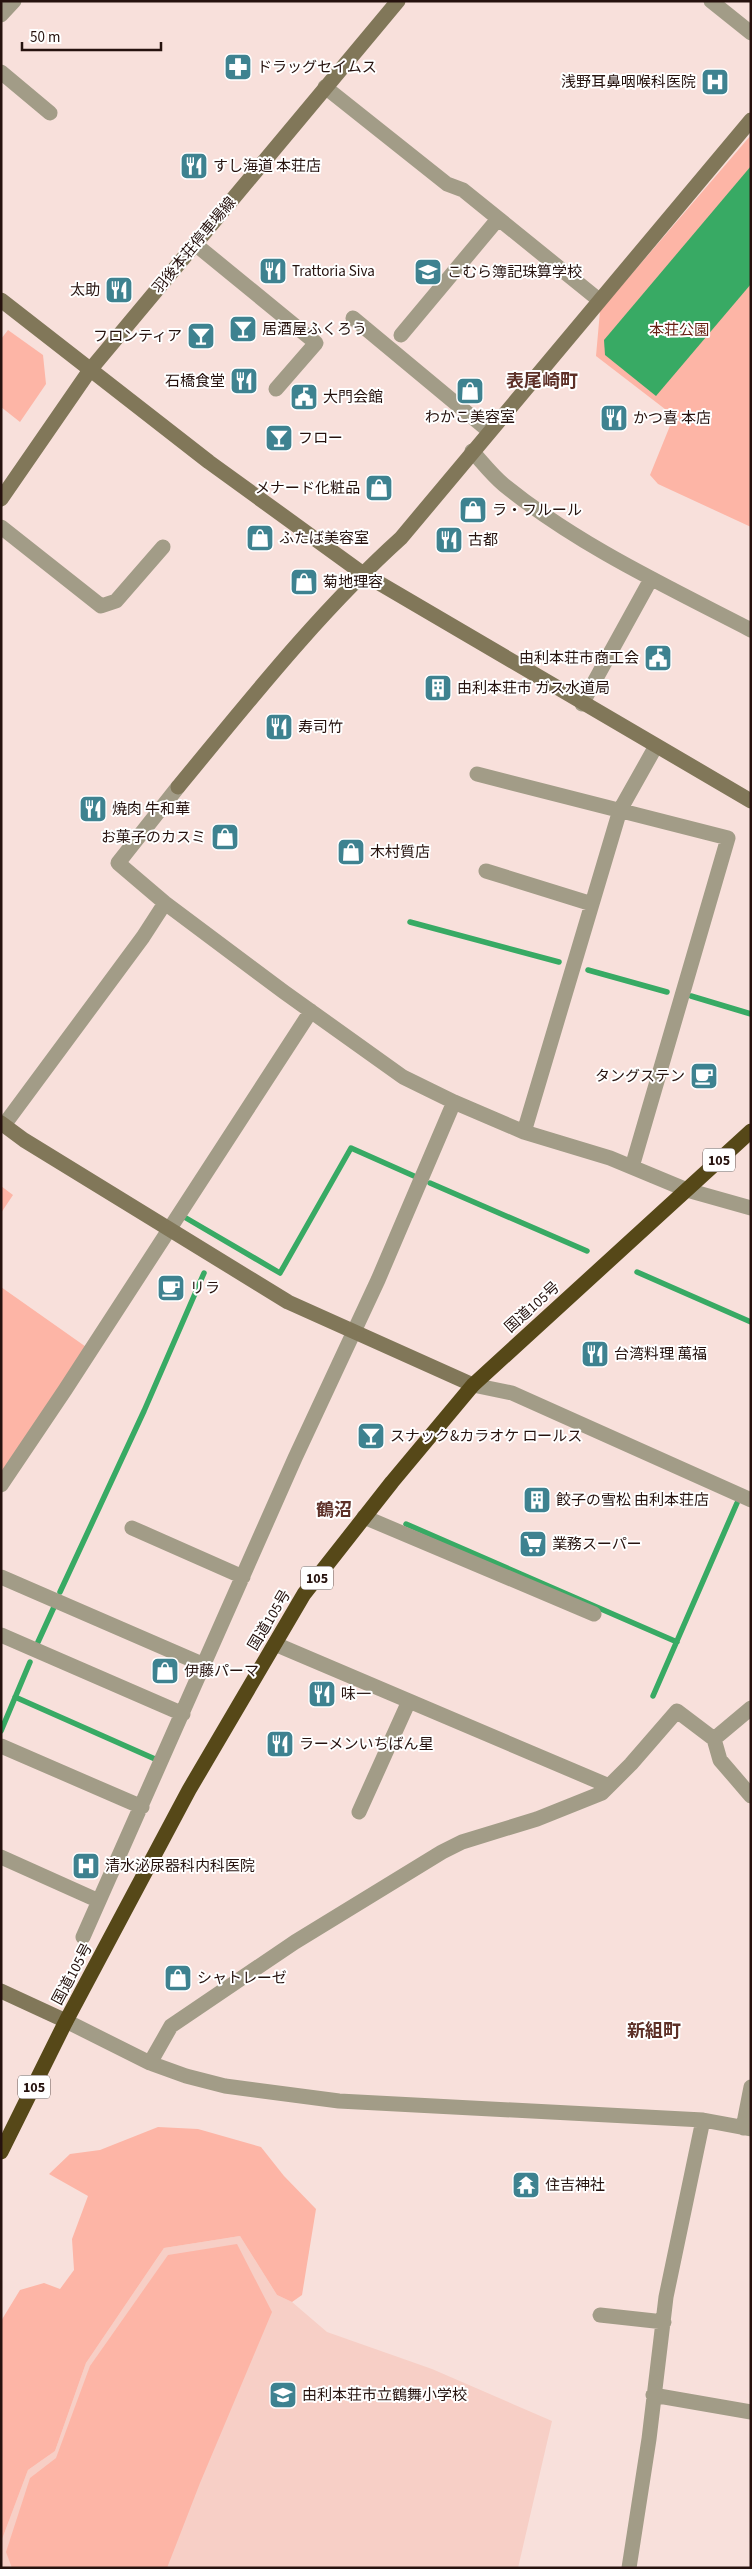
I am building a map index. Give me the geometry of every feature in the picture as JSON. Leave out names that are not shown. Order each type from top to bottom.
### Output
[{"type":"highway","name":"国道105号","points":[[1,2152],[66,2021],[189,1790],[304,1594],[364,1517],[473,1385],[751,1131]]},
{"type":"street","points":[[1,15],[14,1]]},
{"type":"street","name":"羽後本荘停車場線","points":[[1,498],[90,370],[398,1]]},
{"type":"street","points":[[711,1],[751,32]]},
{"type":"street","points":[[1,72],[50,113]]},
{"type":"street","points":[[325,87],[447,184],[463,190],[599,300]]},
{"type":"street","points":[[751,120],[401,538],[362,573],[297,645],[178,787],[118,863],[165,903],[403,1077],[454,1102],[524,1132],[632,1167],[687,1190],[751,1208]]},
{"type":"street","points":[[401,335],[498,219]]},
{"type":"street","points":[[195,244],[316,343],[276,389]]},
{"type":"street","points":[[1,300],[209,462],[362,573],[582,704],[751,801]]},
{"type":"street","points":[[353,318],[489,431]]},
{"type":"street","points":[[472,451],[502,483],[558,525],[651,579],[751,630]]},
{"type":"street","points":[[1,527],[101,606],[116,601],[164,547]]},
{"type":"street","points":[[582,704],[651,579]]},
{"type":"street","points":[[524,1132],[620,810],[656,746]]},
{"type":"street","points":[[477,774],[728,838],[632,1167]]},
{"type":"street","points":[[486,871],[592,904]]},
{"type":"street","points":[[165,903],[143,937],[3,1124],[24,1140],[288,1302],[353,1333],[473,1385],[512,1393],[750,1498]]},
{"type":"street","points":[[1,1485],[311,1011]]},
{"type":"street","points":[[83,1937],[454,1102]]},
{"type":"street","points":[[364,1517],[594,1614]]},
{"type":"street","points":[[132,1528],[243,1577]]},
{"type":"street","points":[[1,1577],[204,1665]]},
{"type":"street","points":[[1,1635],[183,1714]]},
{"type":"street","points":[[275,1644],[608,1786]]},
{"type":"street","points":[[358,1812],[409,1701]]},
{"type":"street","points":[[714,1739],[751,1708]]},
{"type":"street","points":[[150,2063],[171,2026],[295,1942],[442,1852],[462,1842],[537,1819],[602,1793],[631,1764],[677,1711],[714,1739],[720,1760],[751,1796]]},
{"type":"street","points":[[1,1746],[142,1807]]},
{"type":"street","points":[[1,1857],[99,1901]]},
{"type":"street","points":[[1,1991],[150,2063],[186,2076],[225,2086],[339,2101],[703,2120],[747,2128],[751,2087]]},
{"type":"street","points":[[629,2568],[649,2439],[666,2297],[703,2120]]},
{"type":"street","points":[[600,2315],[664,2322]]},
{"type":"street","points":[[653,2395],[751,2412]]},
{"type":"shaded area","points":[[751,166],[751,284],[656,396],[605,355],[604,340]]},
{"type":"shaded area","name":"由利本荘市立鶴舞小学校","points":[[240,2236],[277,2295],[292,2302],[327,2332],[432,2369],[552,2421],[518,2568],[1,2568],[1,2542],[28,2470],[55,2451],[86,2363],[164,2248]]},
{"type":"green space","name":"本荘公園","points":[[751,135],[751,527],[658,484],[650,475],[674,416],[596,356],[600,311]]},
{"type":"green space","points":[[8,330],[43,355],[46,384],[20,422],[1,407],[1,339]]},
{"type":"green space","points":[[1,1186],[13,1195],[1,1213]]},
{"type":"green space","points":[[1,1287],[89,1349],[1,1475]]},
{"type":"green space","points":[[158,2127],[198,2129],[261,2147],[284,2176],[316,2209],[302,2295],[292,2302],[277,2295],[240,2236],[164,2248],[86,2363],[55,2451],[28,2470],[1,2542],[1,2321],[20,2290],[44,2283],[60,2289],[74,2270],[72,2239],[88,2196],[49,2174],[70,2154],[100,2150]]},
{"type":"green space","points":[[237,2244],[272,2312],[200,2483],[167,2568],[12,2568],[6,2552],[30,2478],[56,2458],[90,2366],[168,2255]]},
{"type":"waterway","points":[[410,922],[559,962]]},
{"type":"waterway","points":[[588,970],[667,992]]},
{"type":"waterway","points":[[691,996],[751,1014]]},
{"type":"waterway","points":[[186,1218],[280,1273],[351,1148],[414,1176]]},
{"type":"waterway","points":[[430,1183],[587,1251]]},
{"type":"waterway","points":[[637,1272],[751,1322]]},
{"type":"waterway","points":[[60,1592],[144,1411],[204,1273]]},
{"type":"waterway","points":[[653,1696],[737,1503]]},
{"type":"waterway","points":[[406,1524],[677,1642]]},
{"type":"waterway","points":[[38,1642],[54,1607]]},
{"type":"waterway","points":[[1,1731],[30,1662]]},
{"type":"waterway","points":[[15,1697],[155,1759]]},
{"type":"place","name":"ドラッグセイムス","points":[[238,67]]},
{"type":"place","name":"浅野耳鼻咽喉科医院","points":[[715,82]]},
{"type":"place","name":"すし海道 本荘店","points":[[194,166]]},
{"type":"place","name":"Trattoria Siva","points":[[273,271]]},
{"type":"place","name":"こむら簿記珠算学校","points":[[428,272]]},
{"type":"place","name":"太助","points":[[119,290]]},
{"type":"place","name":"居酒屋ふくろう","points":[[243,329]]},
{"type":"place","name":"フロンティア","points":[[201,336]]},
{"type":"place","name":"石橋食堂","points":[[244,381]]},
{"type":"place","name":"わかこ美容室","points":[[470,391]]},
{"type":"place","name":"大門会館","points":[[304,397]]},
{"type":"place","name":"かつ喜 本店","points":[[614,418]]},
{"type":"place","name":"フロー","points":[[279,438]]},
{"type":"place","name":"メナード化粧品","points":[[379,488]]},
{"type":"place","name":"ラ・フルール","points":[[473,510]]},
{"type":"place","name":"ふたば美容室","points":[[260,538]]},
{"type":"place","name":"古都","points":[[449,540]]},
{"type":"place","name":"菊地理容","points":[[304,582]]},
{"type":"place","name":"由利本荘市商工会","points":[[658,658]]},
{"type":"place","name":"由利本荘市 ガス水道局","points":[[438,688]]},
{"type":"place","name":"寿司竹","points":[[279,727]]},
{"type":"place","name":"焼肉 牛和華","points":[[93,809]]},
{"type":"place","name":"お菓子のカスミ","points":[[225,837]]},
{"type":"place","name":"木村質店","points":[[351,852]]},
{"type":"place","name":"タングステン","points":[[704,1076]]},
{"type":"place","name":"リラ","points":[[171,1288]]},
{"type":"place","name":"台湾料理 萬福","points":[[595,1354]]},
{"type":"place","name":"スナック&カラオケ ロールス","points":[[371,1436]]},
{"type":"place","name":"餃子の雪松 由利本荘店","points":[[537,1500]]},
{"type":"place","name":"業務スーパー","points":[[533,1544]]},
{"type":"place","name":"伊藤パーマ","points":[[165,1671]]},
{"type":"place","name":"味一","points":[[322,1694]]},
{"type":"place","name":"ラーメンいちばん星","points":[[280,1744]]},
{"type":"place","name":"清水泌尿器科内科医院","points":[[86,1866]]},
{"type":"place","name":"シャトレーゼ","points":[[178,1978]]},
{"type":"place","name":"住吉神社","points":[[526,2185]]},
{"type":"place","name":"由利本荘市立鶴舞小学校","points":[[283,2395]]},
{"type":"district","name":"表尾崎町","points":[[542,381]]},
{"type":"district","name":"鶴沼","points":[[334,1510]]},
{"type":"district","name":"新組町","points":[[654,2031]]}]
